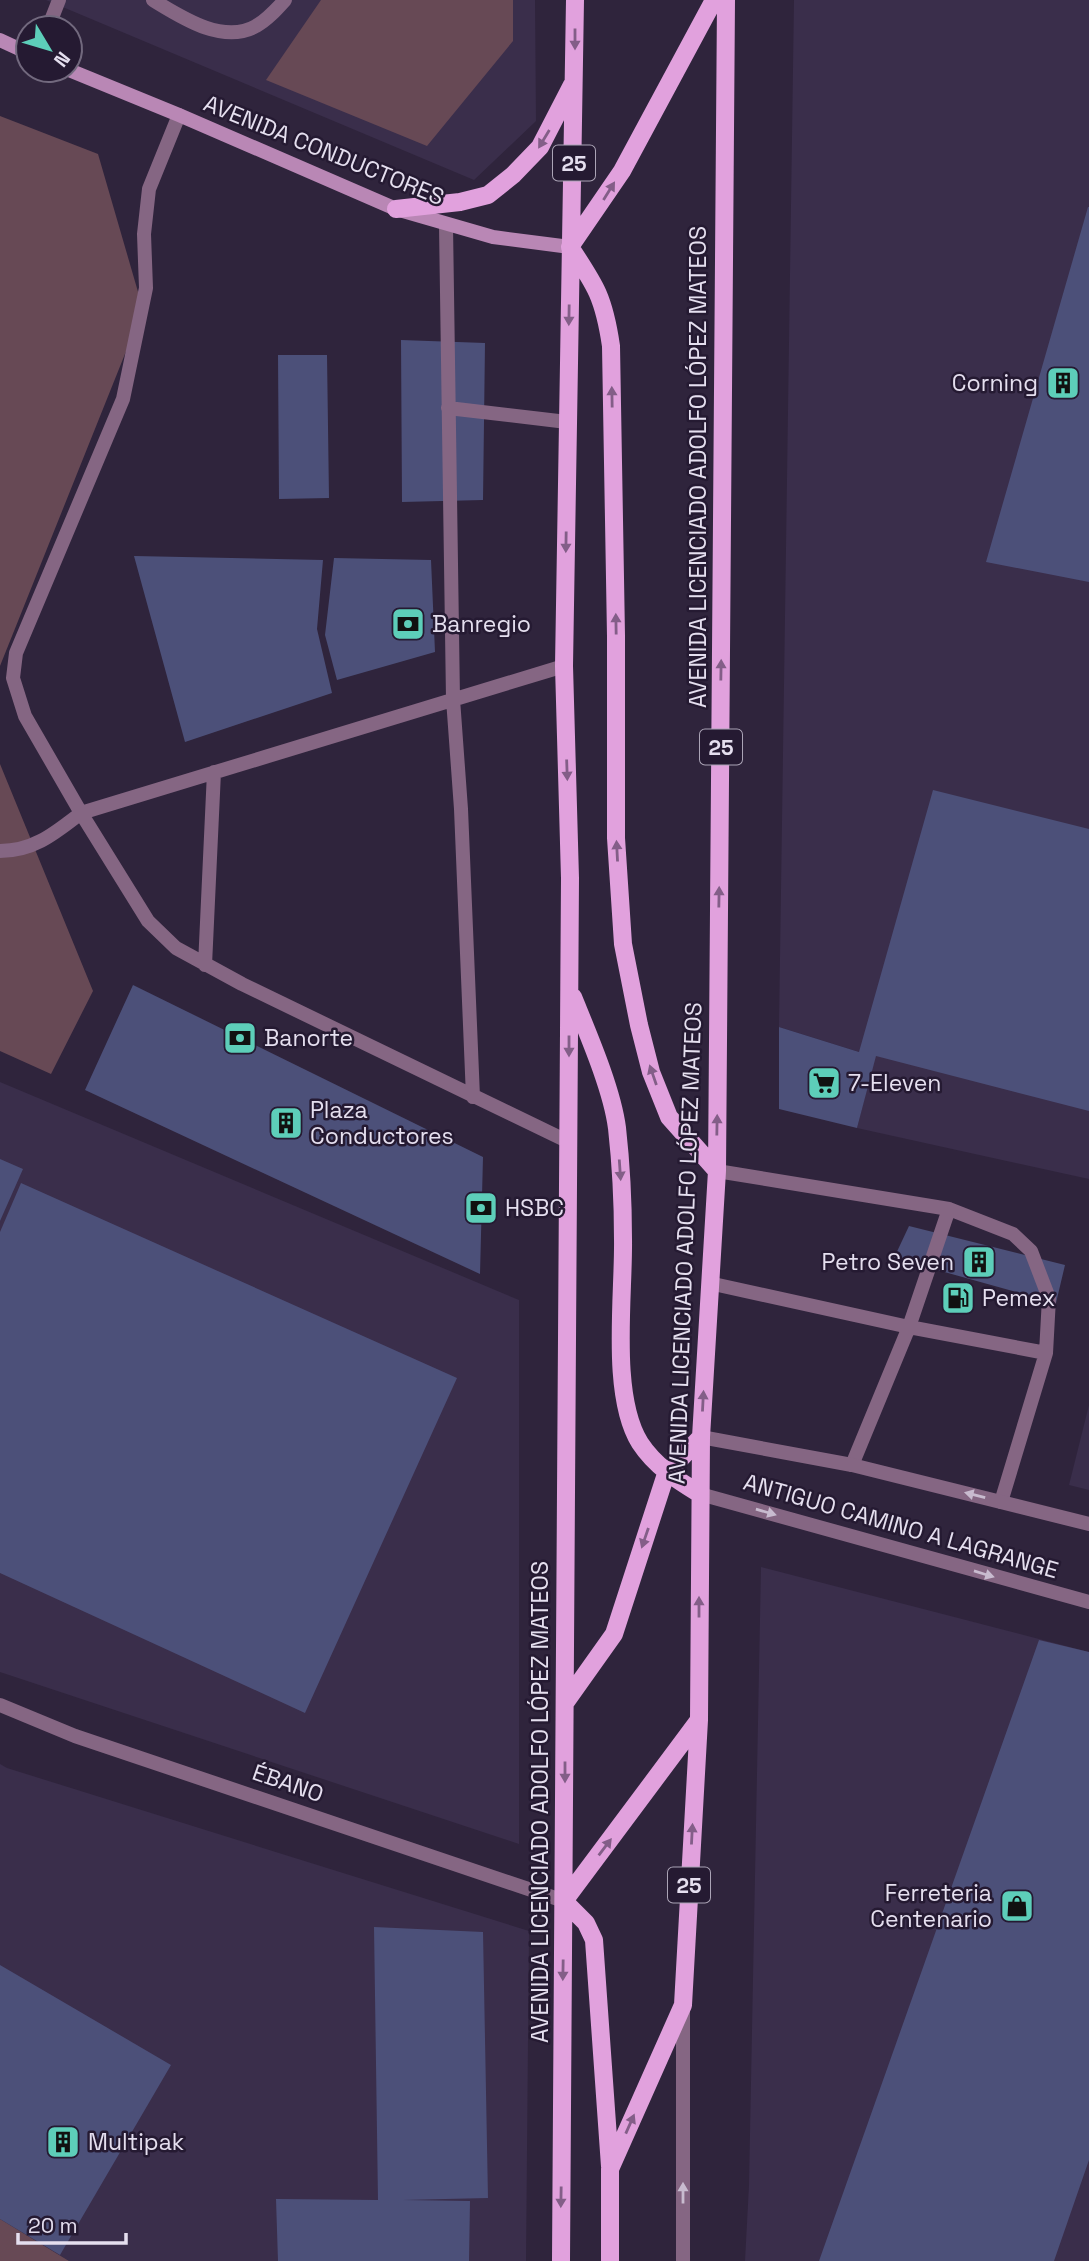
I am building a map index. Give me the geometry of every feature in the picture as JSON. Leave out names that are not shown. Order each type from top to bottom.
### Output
[{"type":"main road","name":"AVENIDA LICENCIADO ADOLFO LÓPEZ MATEOS","points":[[561,2261],[570,877],[564,666],[575,0]]},
{"type":"main road","points":[[714,0],[622,171],[570,247],[597,287],[606,310],[611,346],[616,838],[623,944],[651,1072],[668,1117],[717,1171]]},
{"type":"main road","name":"AVENIDA LICENCIADO ADOLFO LÓPEZ MATEOS","points":[[610,2261],[610,2169],[682,2005],[699,1720],[701,1437],[717,1171],[726,0]]},
{"type":"main road","name":"AVENIDA CONDUCTORES","points":[[84,76],[396,209],[446,225],[494,236],[570,247]]},
{"type":"main road","points":[[396,209],[460,202],[488,195],[513,176],[540,147],[575,78]]},
{"type":"main road","points":[[569,987],[595,1053],[616,1124],[624,1236],[622,1348],[625,1400],[631,1425],[641,1444],[666,1474],[700,1494]]},
{"type":"main road","points":[[565,1703],[614,1634],[666,1474],[701,1437]]},
{"type":"main road","points":[[610,2169],[594,1940],[586,1923],[564,1901],[699,1720]]},
{"type":"street","points":[[153,0],[197,26],[234,33],[254,28],[285,0]]},
{"type":"street","points":[[179,115],[149,189],[144,234],[146,288],[123,399],[16,653],[13,678],[25,716],[148,921],[176,948],[205,965],[569,1142]]},
{"type":"street","points":[[446,225],[453,699],[461,809],[473,1097]]},
{"type":"street","points":[[448,408],[568,422]]},
{"type":"street","points":[[0,851],[11,851],[44,841],[81,813],[564,666]]},
{"type":"street","points":[[205,965],[214,772]]},
{"type":"street","points":[[717,1171],[950,1209],[1013,1234],[1031,1251],[1049,1298],[1046,1353],[1001,1502]]},
{"type":"street","points":[[852,1465],[909,1327],[950,1209]]},
{"type":"street","points":[[709,1283],[909,1327],[1046,1353]]},
{"type":"street","name":"ANTIGUO CAMINO A LAGRANGE","points":[[701,1437],[852,1465],[1089,1524]]},
{"type":"street","name":"ANTIGUO CAMINO A LAGRANGE","points":[[700,1494],[1089,1602]]},
{"type":"street","name":"ÉBANO","points":[[0,1705],[75,1736],[564,1901]]},
{"type":"street","points":[[682,2005],[683,2261]]},
{"type":"shaded area","points":[[46,0],[535,0],[536,121],[474,180]]},
{"type":"shaded area","points":[[321,0],[513,0],[513,41],[427,146],[266,80]]},
{"type":"shaded area","points":[[794,0],[1089,0],[1089,1179],[857,1128],[875,1057],[779,1027]]},
{"type":"shaded area","points":[[0,116],[98,154],[143,309],[0,666]]},
{"type":"shaded area","points":[[0,764],[93,991],[51,1074],[0,1051]]},
{"type":"shaded area","points":[[0,1082],[519,1300],[519,1844],[0,1672]]},
{"type":"shaded area","points":[[1089,1405],[1089,1490],[1069,1485]]},
{"type":"shaded area","points":[[761,1567],[1089,1652],[1089,2261],[745,2261],[749,2185]]},
{"type":"shaded area","points":[[0,1764],[529,1931],[526,2261],[69,2261],[0,2219]]},
{"type":"shaded area","points":[[0,2219],[69,2261],[0,2261]]},
{"type":"building","name":"Corning","points":[[1089,207],[1089,582],[986,562]]},
{"type":"building","points":[[401,340],[485,343],[483,500],[402,502]]},
{"type":"building","points":[[278,355],[327,355],[329,498],[279,499]]},
{"type":"building","points":[[134,556],[323,560],[317,629],[332,693],[185,742]]},
{"type":"building","points":[[334,558],[431,560],[435,652],[337,680],[325,635]]},
{"type":"building","points":[[933,790],[1089,829],[1089,1111],[876,1056],[857,1128],[779,1109],[779,1027],[859,1052]]},
{"type":"building","name":"Plaza Conductores","points":[[133,985],[483,1157],[480,1274],[85,1090]]},
{"type":"building","points":[[0,1159],[23,1169],[0,1221]]},
{"type":"building","points":[[21,1183],[457,1378],[305,1713],[0,1573],[0,1232]]},
{"type":"building","name":"Petro Seven","points":[[909,1226],[1065,1265],[1056,1303],[894,1258]]},
{"type":"building","name":"Ferreteria Centenario","points":[[1039,1640],[1089,1652],[1089,2160],[1054,2261],[819,2261]]},
{"type":"building","points":[[374,1927],[483,1932],[488,2198],[403,2200],[470,2201],[469,2261],[278,2261],[276,2199],[378,2200]]},
{"type":"building","name":"Multipak","points":[[0,1965],[171,2065],[60,2255],[0,2219]]},
{"type":"place","name":"Corning","points":[[1063,383]]},
{"type":"place","name":"Banregio","points":[[408,624]]},
{"type":"place","name":"Banorte","points":[[240,1038]]},
{"type":"place","name":"7-Eleven","points":[[824,1083]]},
{"type":"place","name":"Plaza Conductores","points":[[286,1123]]},
{"type":"place","name":"HSBC","points":[[481,1208]]},
{"type":"place","name":"Petro Seven","points":[[979,1262]]},
{"type":"place","name":"Pemex","points":[[958,1298]]},
{"type":"place","name":"Ferreteria Centenario","points":[[1017,1906]]},
{"type":"place","name":"Multipak","points":[[63,2142]]}]
